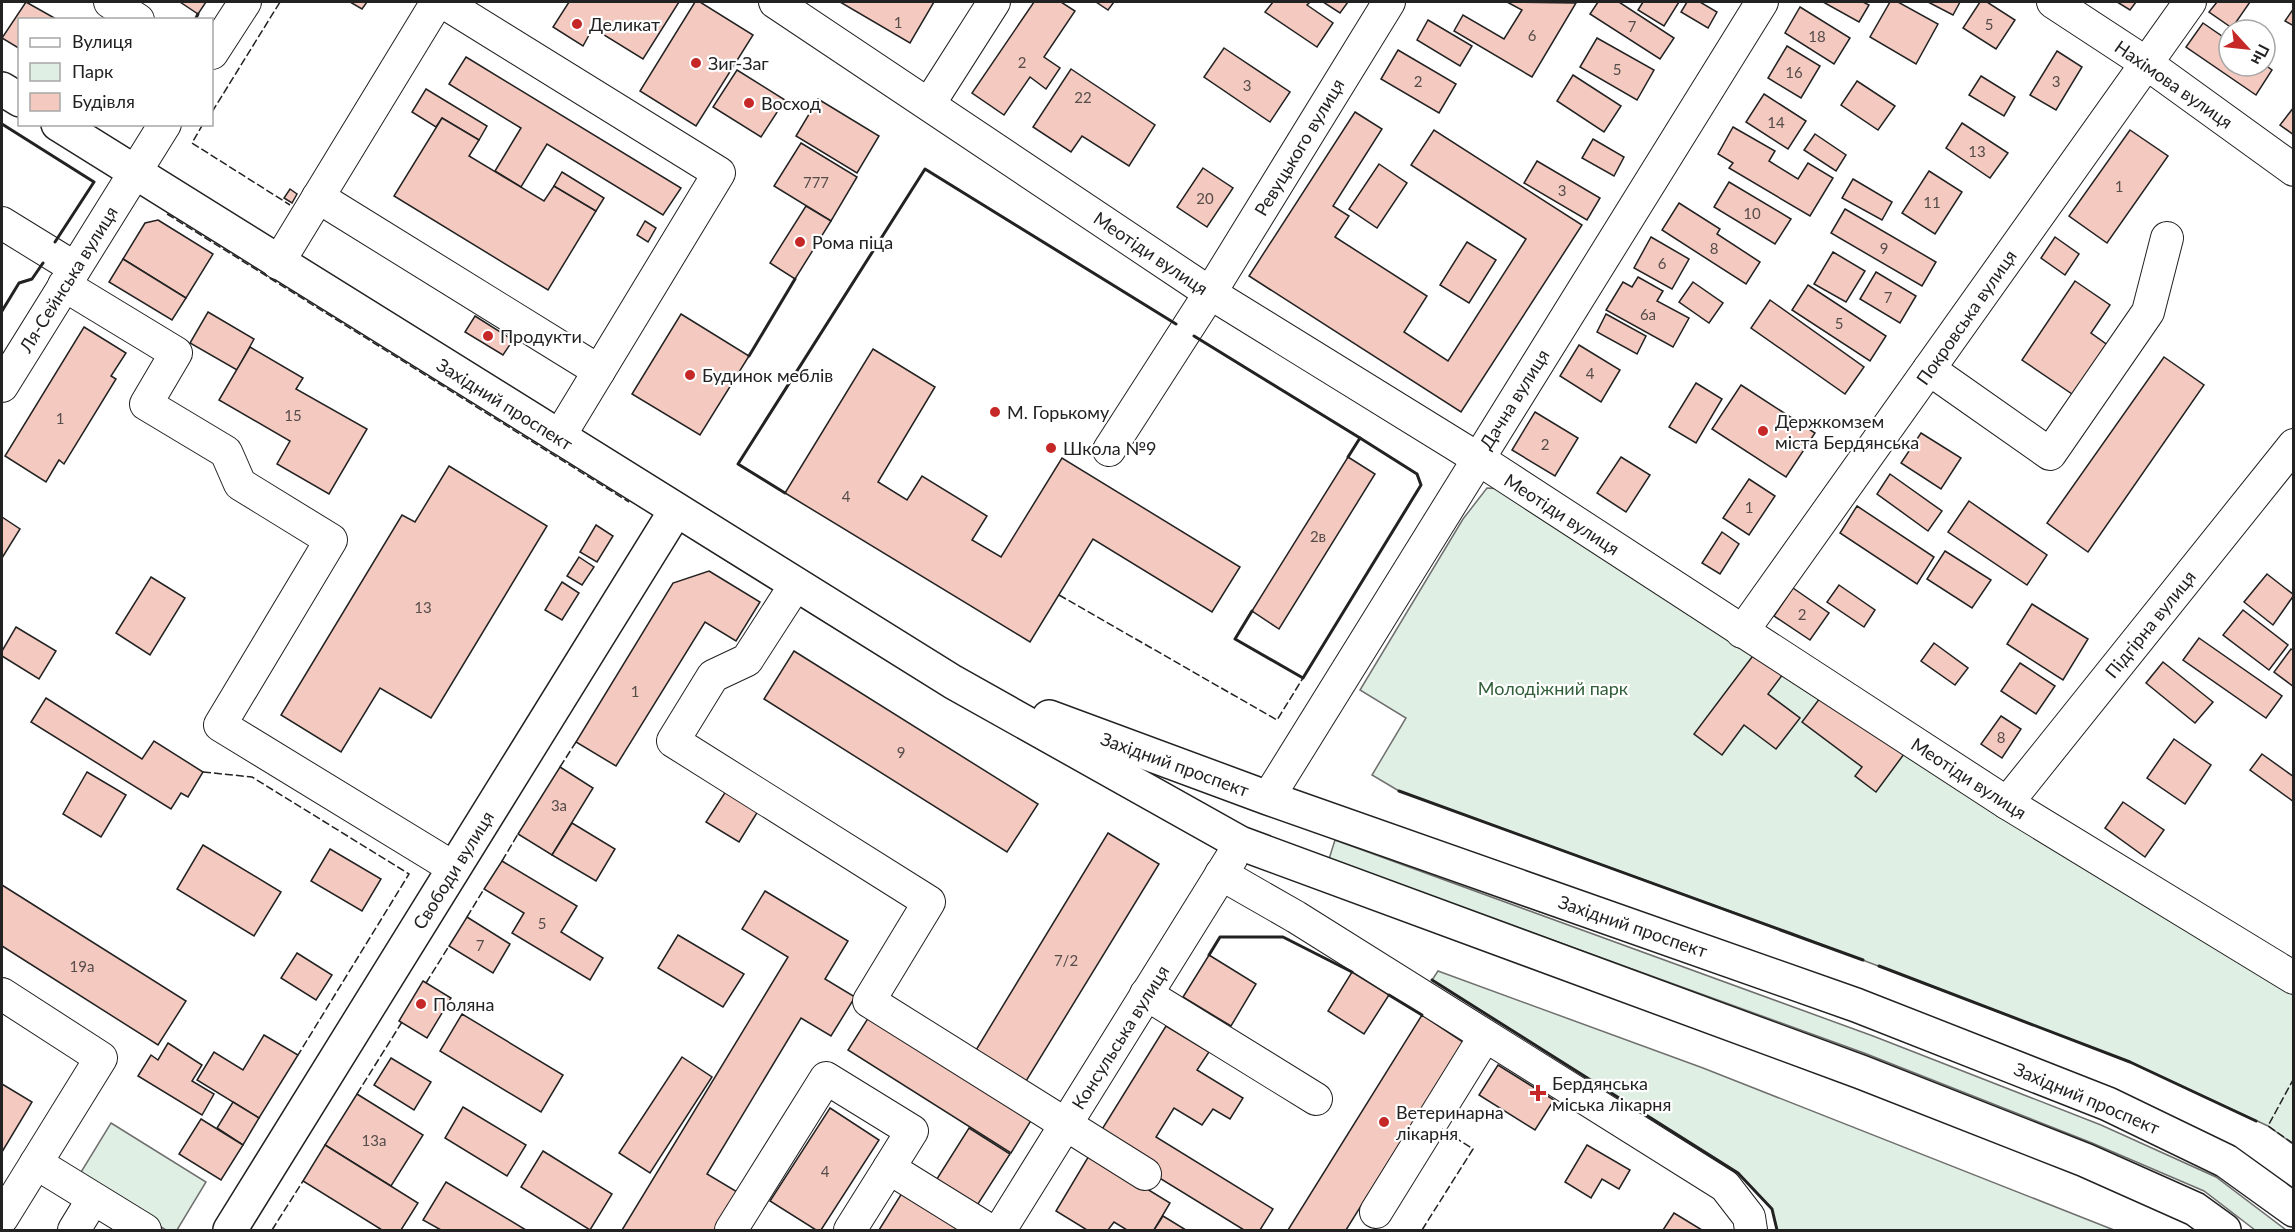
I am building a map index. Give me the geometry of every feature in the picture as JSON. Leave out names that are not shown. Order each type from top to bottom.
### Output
[{"type":"main road","points":[[2,89],[18,99]]},
{"type":"main road","name":"Західний проспект","points":[[61,126],[953,682],[1240,843],[1861,1072],[2085,1160],[2195,1209],[2224,1230]]},
{"type":"main road","name":"Свободи вулиця","points":[[230,1230],[676,510]]},
{"type":"main road","name":"Західний проспект","points":[[953,682],[1268,798],[1856,1005],[2098,1100],[2226,1161],[2294,1210]]},
{"type":"main road","points":[[1240,843],[1268,798]]},
{"type":"street","points":[[110,2],[135,18]]},
{"type":"street","points":[[213,51],[245,2]]},
{"type":"street","points":[[278,263],[437,2]]},
{"type":"street","points":[[443,2],[719,173],[559,437]]},
{"type":"street","name":"Меотіди вулиця","points":[[775,2],[1210,293],[1477,458],[2007,803],[2294,978]]},
{"type":"street","points":[[929,104],[994,2]]},
{"type":"street","name":"Ревуцького вулиця","points":[[1109,450],[1210,293],[1389,2]]},
{"type":"street","name":"Дачна вулиця","points":[[1268,798],[1762,2]]},
{"type":"street","name":"Нахімова вулиця","points":[[2053,2],[2146,63],[2294,170]]},
{"type":"street","name":"Покровська вулиця","points":[[1742,632],[2190,2]]},
{"type":"street","name":"Ля-Сейнська вулиця","points":[[2,386],[164,126]]},
{"type":"street","points":[[318,197],[599,371]]},
{"type":"street","points":[[2,223],[70,277],[176,353],[146,404],[226,452],[240,484],[331,540],[220,724],[454,868]]},
{"type":"street","points":[[1929,369],[2050,454],[2148,312],[2167,238]]},
{"type":"street","name":"Підгірна вулиця","points":[[2007,803],[2294,445]]},
{"type":"street","points":[[796,584],[747,660],[713,676],[673,741],[929,902],[869,1001],[1144,1174]]},
{"type":"street","name":"Консульська вулиця","points":[[1000,1230],[1240,843]]},
{"type":"street","points":[[1221,874],[1296,917],[1725,1186],[1749,1217],[1751,1230]]},
{"type":"street","points":[[2,994],[101,1058],[2,1218]]},
{"type":"street","points":[[1146,994],[1316,1099]]},
{"type":"street","points":[[1376,1212],[1485,1036]]},
{"type":"street","points":[[731,1230],[826,1078],[912,1131],[850,1230]]},
{"type":"street","points":[[36,1163],[145,1230]]},
{"type":"street","points":[[889,1168],[989,1230]]},
{"type":"street","points":[[74,1230],[93,1199]]},
{"type":"green space","name":"Молодіжний парк","points":[[1487,488],[1519,490],[2293,978],[2293,1144],[2268,1126],[2130,1062],[1789,932],[1399,791],[1372,775],[1406,718],[1360,690],[1463,519]]},
{"type":"green space","points":[[1335,840],[1873,1036],[2101,1125],[2216,1177],[2286,1230],[2255,1230],[2204,1191],[2092,1143],[1864,1053],[1329,859]]},
{"type":"green space","points":[[1438,971],[1703,1068],[2114,1230],[1777,1230],[1772,1209],[1738,1173],[1432,980]]},
{"type":"green space","points":[[111,1123],[206,1182],[177,1230],[166,1230],[78,1177]]},
{"type":"building","points":[[26,2],[54,18],[18,18],[18,48],[2,38]]},
{"type":"building","points":[[180,2],[206,2],[198,14]]},
{"type":"building","points":[[350,2],[367,2],[362,9]]},
{"type":"building","points":[[569,2],[679,2],[643,59],[593,28],[583,46],[553,27]]},
{"type":"building","name":"Зиг-Заг","points":[[695,2],[700,2],[753,35],[696,126],[640,91]]},
{"type":"building","points":[[840,2],[934,2],[910,43]]},
{"type":"building","points":[[1034,2],[1061,2],[1075,11],[1044,57],[1060,68],[1046,89],[1030,77],[1004,115],[972,93]]},
{"type":"building","points":[[1096,2],[1114,2],[1108,10]]},
{"type":"building","points":[[1273,2],[1310,2],[1307,5],[1333,23],[1317,47],[1265,12]]},
{"type":"building","points":[[1323,2],[1348,2],[1340,13]]},
{"type":"building","points":[[1507,2],[1576,3],[1532,77],[1454,31],[1463,15],[1504,39],[1522,10]]},
{"type":"building","points":[[1598,2],[1619,2],[1674,38],[1660,59],[1590,14]]},
{"type":"building","points":[[1643,2],[1679,2],[1664,26],[1638,10]]},
{"type":"building","points":[[1687,2],[1700,2],[1717,12],[1708,28],[1681,12]]},
{"type":"building","points":[[1823,2],[1863,2],[1869,5],[1859,22]]},
{"type":"building","points":[[1890,2],[1898,2],[1938,24],[1916,64],[1870,37]]},
{"type":"building","points":[[1928,2],[1960,2],[1953,15]]},
{"type":"building","points":[[1980,2],[1987,2],[2015,20],[1996,49],[1963,28]]},
{"type":"building","points":[[2117,2],[2136,2],[2130,10]]},
{"type":"building","points":[[2217,2],[2250,2],[2239,18],[2218,18],[2209,12]]},
{"type":"building","points":[[1800,7],[1850,38],[1834,64],[1785,33]]},
{"type":"building","points":[[2294,8],[2294,26],[2285,21]]},
{"type":"building","points":[[1428,20],[1472,46],[1460,66],[1417,40]]},
{"type":"building","points":[[2203,23],[2217,33],[2217,68],[2186,47]]},
{"type":"building","points":[[1597,38],[1654,70],[1637,100],[1580,67]]},
{"type":"building","points":[[1787,46],[1820,66],[1801,98],[1768,78]]},
{"type":"building","points":[[1224,48],[1290,92],[1270,122],[1204,77]]},
{"type":"building","points":[[1398,50],[1456,84],[1439,113],[1381,79]]},
{"type":"building","points":[[2057,51],[2082,67],[2056,110],[2030,95]]},
{"type":"building","points":[[466,57],[681,188],[663,215],[547,144],[521,187],[495,171],[521,128],[449,84]]},
{"type":"building","points":[[1071,69],[1155,125],[1129,166],[1082,136],[1071,152],[1033,127]]},
{"type":"building","name":"Восход","points":[[737,70],[785,100],[761,137],[713,107]]},
{"type":"building","points":[[1573,75],[1621,106],[1604,132],[1557,101]]},
{"type":"building","points":[[1981,76],[2015,97],[2004,116],[1969,95]]},
{"type":"building","points":[[2231,78],[2267,78],[2256,95]]},
{"type":"building","points":[[1857,81],[1895,106],[1878,130],[1841,105]]},
{"type":"building","points":[[426,89],[487,126],[479,140],[442,118],[436,127],[412,112]]},
{"type":"building","points":[[1764,94],[1806,121],[1788,149],[1746,122]]},
{"type":"building","points":[[818,99],[879,136],[857,173],[796,136]]},
{"type":"building","points":[[2294,107],[2294,135],[2280,125]]},
{"type":"building","points":[[1355,112],[1382,129],[1333,206],[1349,216],[1335,237],[1427,296],[1404,332],[1448,361],[1526,239],[1411,165],[1434,130],[1582,225],[1461,412],[1249,276]]},
{"type":"building","points":[[442,118],[479,140],[469,156],[544,201],[554,186],[596,211],[548,290],[394,196]]},
{"type":"building","points":[[1962,123],[2008,153],[1990,178],[1946,148]]},
{"type":"building","points":[[1733,127],[1775,151],[1769,161],[1798,179],[1808,163],[1833,178],[1810,216],[1729,168],[1733,163],[1718,154]]},
{"type":"building","points":[[2130,130],[2168,156],[2107,243],[2069,216]]},
{"type":"building","points":[[1815,134],[1846,155],[1836,171],[1804,150]]},
{"type":"building","points":[[1593,139],[1624,157],[1614,176],[1582,158]]},
{"type":"building","points":[[801,143],[857,177],[831,221],[774,186]]},
{"type":"building","points":[[1537,161],[1600,198],[1587,220],[1524,183]]},
{"type":"building","points":[[1379,164],[1407,183],[1377,228],[1349,209]]},
{"type":"building","points":[[1203,168],[1233,188],[1207,227],[1177,207]]},
{"type":"building","points":[[1929,171],[1962,192],[1935,234],[1902,213]]},
{"type":"building","points":[[562,172],[604,198],[596,211],[554,186]]},
{"type":"building","points":[[1853,179],[1892,202],[1882,220],[1842,198]]},
{"type":"building","points":[[1729,182],[1791,219],[1775,244],[1714,207]]},
{"type":"building","points":[[290,189],[297,194],[292,203],[284,198]]},
{"type":"building","points":[[1679,203],[1720,229],[1717,234],[1760,262],[1746,284],[1662,230]]},
{"type":"building","name":"Рома піца","points":[[806,206],[831,221],[795,279],[770,263]]},
{"type":"building","points":[[1845,209],[1936,262],[1922,286],[1831,233]]},
{"type":"building","points":[[158,220],[213,254],[186,298],[123,259],[145,223]]},
{"type":"building","points":[[645,221],[656,228],[648,242],[637,235]]},
{"type":"building","points":[[1651,237],[1689,259],[1672,289],[1634,268]]},
{"type":"building","points":[[2055,237],[2079,254],[2065,275],[2041,258]]},
{"type":"building","points":[[1467,242],[1496,260],[1469,303],[1440,285]]},
{"type":"building","points":[[1833,252],[1865,271],[1846,302],[1814,284]]},
{"type":"building","points":[[123,259],[186,298],[172,320],[109,282]]},
{"type":"building","points":[[1876,272],[1916,296],[1900,323],[1860,299]]},
{"type":"building","points":[[1638,277],[1663,291],[1657,301],[1689,318],[1673,347],[1606,310],[1623,282],[1632,287]]},
{"type":"building","points":[[2075,281],[2110,305],[2091,333],[2109,346],[2075,396],[2022,360]]},
{"type":"building","points":[[1693,282],[1723,303],[1709,323],[1679,302]]},
{"type":"building","points":[[1808,285],[1886,336],[1870,361],[1792,310]]},
{"type":"building","points":[[1770,300],[1864,367],[1845,394],[1751,328]]},
{"type":"building","points":[[208,312],[254,339],[237,370],[190,343]]},
{"type":"building","name":"Будинок меблів","points":[[681,314],[749,356],[700,435],[632,394]]},
{"type":"building","points":[[1606,314],[1646,336],[1637,354],[1597,332]]},
{"type":"building","points":[[475,316],[513,340],[503,355],[465,332]]},
{"type":"building","points":[[84,327],[126,353],[111,376],[116,379],[64,464],[59,460],[46,482],[5,456]]},
{"type":"building","points":[[1579,345],[1620,370],[1601,402],[1560,376]]},
{"type":"building","points":[[250,347],[303,378],[296,389],[367,429],[329,494],[277,464],[290,441],[219,400]]},
{"type":"building","points":[[873,349],[935,387],[878,482],[907,500],[922,476],[987,516],[972,540],[1001,557],[1062,458],[1240,567],[1212,612],[1093,539],[1030,642],[785,493]]},
{"type":"building","points":[[2164,357],[2204,385],[2088,552],[2047,523]]},
{"type":"building","points":[[1696,383],[1722,399],[1696,443],[1669,427]]},
{"type":"building","name":"Держкомзем міста Бердянська","points":[[1741,385],[1815,433],[1786,477],[1712,429]]},
{"type":"building","points":[[1535,412],[1578,438],[1555,476],[1512,450]]},
{"type":"building","points":[[1921,433],[1961,458],[1941,489],[1901,463]]},
{"type":"building","points":[[1348,457],[1375,474],[1279,629],[1252,611]]},
{"type":"building","points":[[1621,457],[1650,475],[1626,512],[1597,493]]},
{"type":"building","points":[[449,466],[547,526],[431,718],[380,688],[341,752],[281,715],[402,515],[415,522]]},
{"type":"building","points":[[1890,474],[1942,511],[1928,531],[1877,494]]},
{"type":"building","points":[[1749,479],[1775,496],[1749,535],[1723,518]]},
{"type":"building","points":[[1969,501],[2047,555],[2027,585],[1948,532]]},
{"type":"building","points":[[1857,506],[1934,557],[1917,584],[1840,533]]},
{"type":"building","points":[[2,517],[20,529],[2,558]]},
{"type":"building","points":[[596,525],[613,536],[597,562],[580,552]]},
{"type":"building","points":[[1722,532],[1739,544],[1720,574],[1702,563]]},
{"type":"building","points":[[1945,551],[1991,580],[1972,608],[1927,579]]},
{"type":"building","points":[[579,557],[594,567],[582,585],[567,576]]},
{"type":"building","points":[[709,571],[760,602],[736,641],[705,622],[616,766],[576,742],[673,583]]},
{"type":"building","points":[[2267,574],[2294,595],[2273,625],[2244,602]]},
{"type":"building","points":[[151,577],[185,598],[150,655],[116,633]]},
{"type":"building","points":[[562,582],[579,593],[562,620],[545,610]]},
{"type":"building","points":[[1839,585],[1875,610],[1864,627],[1827,602]]},
{"type":"building","points":[[1793,588],[1829,613],[1810,640],[1774,616]]},
{"type":"building","points":[[2032,604],[2088,639],[2063,680],[2007,644]]},
{"type":"building","points":[[2243,610],[2288,645],[2269,670],[2223,635]]},
{"type":"building","points":[[16,627],[56,651],[39,679],[2,656],[2,651]]},
{"type":"building","points":[[2199,638],[2282,696],[2266,718],[2183,660]]},
{"type":"building","points":[[1934,643],[1968,668],[1955,685],[1921,661]]},
{"type":"building","points":[[1758,649],[1786,670],[1768,694],[1800,718],[1776,749],[1744,725],[1722,755],[1694,734]]},
{"type":"building","points":[[2291,649],[2294,651],[2294,687],[2274,672]]},
{"type":"building","points":[[794,651],[1038,804],[1007,852],[764,699]]},
{"type":"building","points":[[2163,662],[2213,702],[2195,723],[2146,683]]},
{"type":"building","points":[[2020,663],[2055,686],[2036,714],[2001,691]]},
{"type":"building","points":[[1826,690],[1907,750],[1876,792],[1855,776],[1862,767],[1802,722]]},
{"type":"building","points":[[46,698],[142,759],[154,741],[203,772],[188,797],[181,793],[171,809],[31,722]]},
{"type":"building","points":[[2001,716],[2021,729],[2002,758],[1981,744]]},
{"type":"building","points":[[2174,739],[2211,765],[2185,804],[2147,778]]},
{"type":"building","points":[[2262,754],[2294,777],[2294,802],[2250,770]]},
{"type":"building","points":[[560,767],[593,788],[552,855],[518,834]]},
{"type":"building","points":[[87,772],[126,795],[101,837],[63,814]]},
{"type":"building","points":[[728,788],[760,808],[739,842],[706,822]]},
{"type":"building","points":[[2123,802],[2164,830],[2145,857],[2105,828]]},
{"type":"building","points":[[572,823],[615,849],[596,881],[552,855]]},
{"type":"building","points":[[1108,833],[1159,864],[1023,1086],[973,1055]]},
{"type":"building","points":[[203,845],[281,892],[254,936],[177,889]]},
{"type":"building","points":[[330,849],[381,879],[362,911],[311,881]]},
{"type":"building","points":[[502,861],[577,906],[561,932],[603,958],[590,980],[512,933],[524,913],[484,889]]},
{"type":"building","points":[[2,885],[186,1001],[158,1045],[2,946]]},
{"type":"building","points":[[765,891],[848,941],[825,979],[855,997],[831,1036],[801,1018],[707,1174],[739,1193],[717,1230],[622,1230],[788,957],[742,929]]},
{"type":"building","points":[[467,917],[510,944],[493,973],[449,946]]},
{"type":"building","points":[[678,935],[744,974],[723,1007],[658,968]]},
{"type":"building","points":[[297,953],[332,975],[316,1000],[281,978]]},
{"type":"building","points":[[1209,955],[1256,984],[1231,1026],[1183,997]]},
{"type":"building","points":[[1352,972],[1389,995],[1364,1034],[1328,1011]]},
{"type":"building","points":[[423,981],[451,998],[427,1038],[399,1021]]},
{"type":"building","points":[[872,1012],[1035,1114],[1011,1153],[848,1050]]},
{"type":"building","points":[[462,1014],[563,1075],[541,1112],[440,1051]]},
{"type":"building","name":"Ветеринарна лікарня","points":[[1422,1015],[1463,1042],[1346,1230],[1288,1230]]},
{"type":"building","points":[[1166,1026],[1209,1052],[1197,1070],[1243,1098],[1230,1119],[1213,1109],[1202,1125],[1174,1108],[1156,1137],[1273,1209],[1260,1230],[1244,1230],[1096,1139]]},
{"type":"building","points":[[264,1035],[298,1055],[259,1118],[197,1080],[214,1052],[243,1070]]},
{"type":"building","points":[[168,1043],[202,1065],[192,1081],[214,1094],[202,1115],[138,1076],[151,1055],[158,1060]]},
{"type":"building","points":[[682,1057],[712,1077],[650,1173],[619,1153]]},
{"type":"building","points":[[391,1058],[431,1082],[414,1110],[374,1085]]},
{"type":"building","points":[[1498,1065],[1554,1100],[1535,1130],[1479,1095]]},
{"type":"building","points":[[2,1084],[32,1102],[2,1152]]},
{"type":"building","points":[[357,1094],[423,1135],[391,1186],[325,1145]]},
{"type":"building","points":[[233,1102],[259,1118],[243,1145],[217,1128]]},
{"type":"building","points":[[463,1107],[526,1145],[507,1176],[445,1138]]},
{"type":"building","points":[[830,1108],[879,1140],[821,1230],[816,1230],[770,1201]]},
{"type":"building","points":[[201,1119],[243,1145],[221,1180],[179,1154]]},
{"type":"building","points":[[969,1128],[1010,1154],[976,1207],[935,1182]]},
{"type":"building","points":[[325,1145],[418,1203],[401,1230],[382,1230],[303,1181]]},
{"type":"building","points":[[1587,1145],[1630,1170],[1619,1189],[1602,1179],[1591,1198],[1565,1182]]},
{"type":"building","points":[[543,1151],[612,1194],[590,1230],[521,1187]]},
{"type":"building","points":[[1090,1154],[1170,1203],[1154,1230],[1127,1230],[1114,1222],[1108,1230],[1087,1230],[1056,1211]]},
{"type":"building","points":[[446,1182],[526,1230],[441,1230],[423,1220]]},
{"type":"building","points":[[902,1193],[961,1230],[879,1230]]},
{"type":"building","points":[[1674,1213],[1702,1230],[1663,1230]]},
{"type":"building","points":[[1163,1216],[1186,1230],[1154,1230]]},
{"type":"fence","points":[[213,110],[280,2]]},
{"type":"fence","points":[[202,126],[192,143],[290,205]]},
{"type":"fence","points":[[167,214],[629,502]]},
{"type":"fence","points":[[1059,595],[1277,720],[1303,678]]},
{"type":"fence","points":[[560,767],[576,742]]},
{"type":"fence","points":[[203,772],[252,777],[409,874],[298,1055]]},
{"type":"fence","points":[[502,861],[518,834]]},
{"type":"fence","points":[[467,917],[484,889]]},
{"type":"fence","points":[[426,983],[449,946]]},
{"type":"fence","points":[[357,1094],[402,1022]]},
{"type":"fence","points":[[2294,1078],[2268,1126],[2294,1144]]},
{"type":"fence","points":[[1422,1230],[1473,1149],[1442,1129]]},
{"type":"fence","points":[[272,1230],[303,1181]]},
{"type":"wall","points":[[196,18],[198,14]]},
{"type":"wall","points":[[2,124],[94,182],[55,242]]},
{"type":"wall","points":[[785,493],[738,464],[925,169],[1176,324]]},
{"type":"wall","points":[[2,311],[19,283],[32,279],[43,263]]},
{"type":"wall","points":[[749,356],[795,279]]},
{"type":"wall","points":[[1194,336],[1360,438]]},
{"type":"wall","points":[[1252,611],[1235,639],[1303,678],[1421,485],[1417,474],[1360,438],[1348,457]]},
{"type":"wall","points":[[1399,791],[1863,960]]},
{"type":"wall","points":[[1209,955],[1220,937],[1283,937],[1352,972]]},
{"type":"wall","points":[[1879,966],[2130,1062],[2256,1121]]},
{"type":"wall","points":[[1432,980],[1738,1173],[1772,1209],[1777,1230]]},
{"type":"wall","points":[[1389,995],[1422,1015]]},
{"type":"place","name":"Деликат","points":[[577,24]]},
{"type":"place","name":"Зиг-Заг","points":[[696,63]]},
{"type":"place","name":"Восход","points":[[749,103]]},
{"type":"place","name":"Рома піца","points":[[800,242]]},
{"type":"place","name":"Продукти","points":[[488,336]]},
{"type":"place","name":"Будинок меблів","points":[[690,375]]},
{"type":"place","name":"М. Горькому","points":[[995,412]]},
{"type":"place","name":"Держкомзем міста Бердянська","points":[[1763,431]]},
{"type":"place","name":"Школа №9","points":[[1051,448]]},
{"type":"place","name":"Поляна","points":[[421,1004]]},
{"type":"place","name":"Бердянська міська лікарня","points":[[1538,1093]]},
{"type":"place","name":"Ветеринарна лікарня","points":[[1384,1122]]}]
